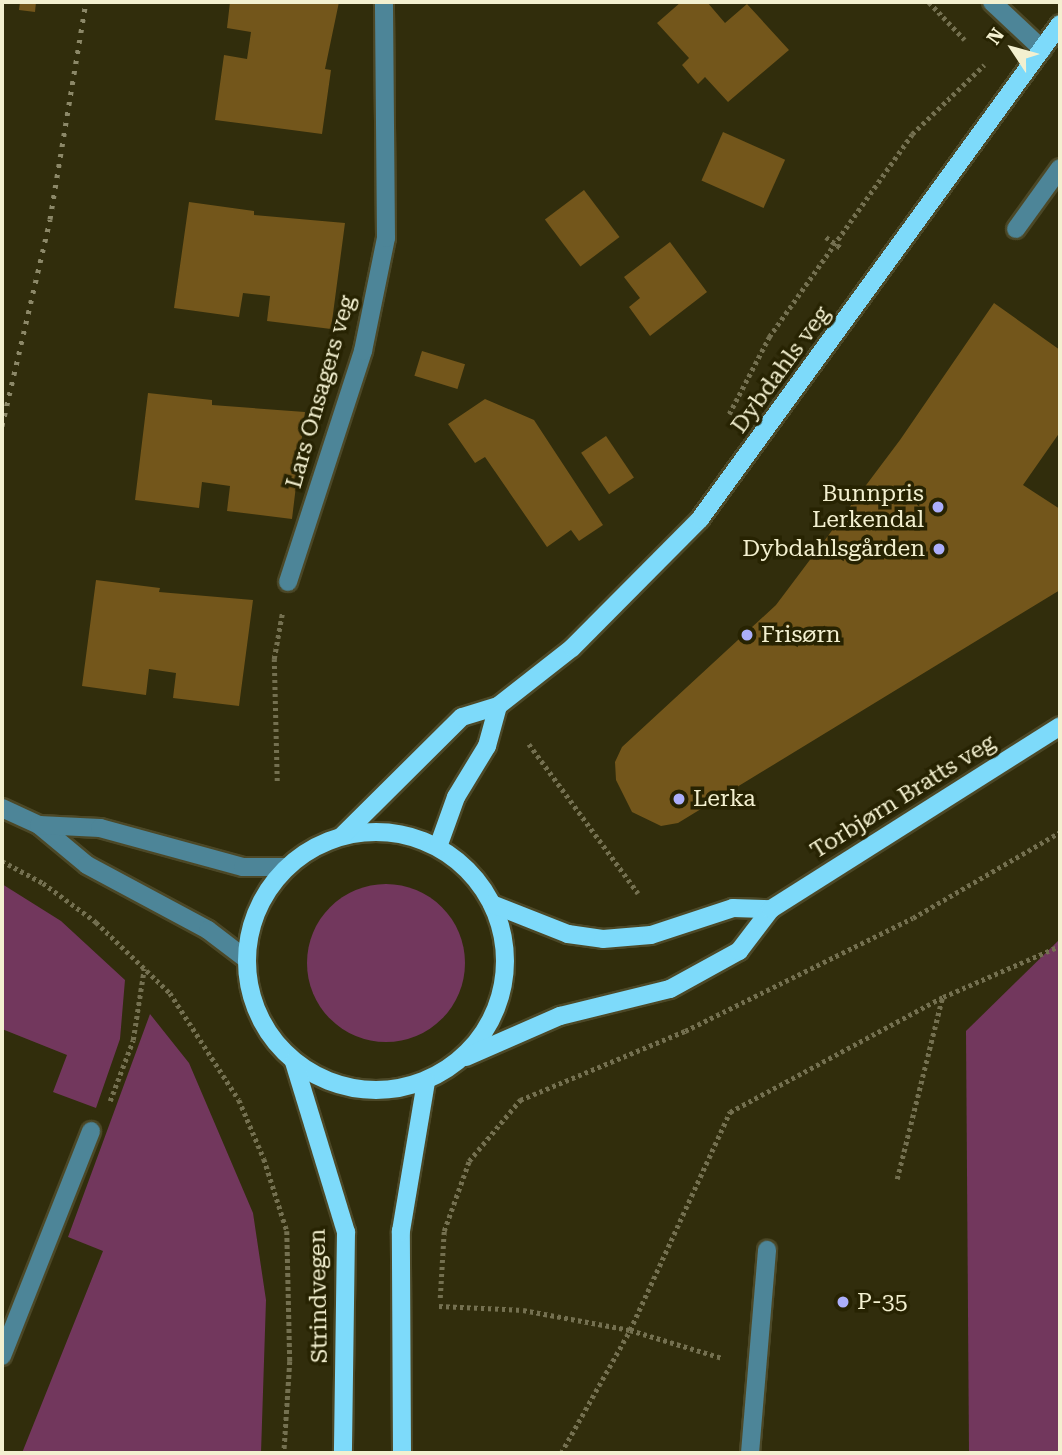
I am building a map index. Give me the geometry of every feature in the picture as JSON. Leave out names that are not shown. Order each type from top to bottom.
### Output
[{"type":"main road","name":"Dybdahls veg","points":[[342,836],[462,717],[498,706],[582,639],[700,519],[1060,24]]},
{"type":"main road","points":[[438,847],[456,797],[487,746],[498,706]]},
{"type":"main road","name":"Torbjørn Bratts veg","points":[[464,1057],[560,1016],[670,989],[739,951],[771,909],[1060,726]]},
{"type":"main road","points":[[374,831],[408,835],[438,847],[470,872],[492,904],[504,941],[505,981],[490,1023],[464,1057],[426,1081],[394,1090],[360,1091],[328,1082],[294,1062],[268,1034],[257,1010],[246,959],[253,920],[266,891],[287,867],[342,836],[374,831]]},
{"type":"main road","points":[[492,904],[568,934],[603,939],[651,935],[733,908],[771,909]]},
{"type":"main road","name":"Strindvegen","points":[[294,1062],[346,1232],[343,1453]]},
{"type":"main road","points":[[402,1453],[401,1231],[426,1081]]},
{"type":"street","name":"Lars Onsagers veg","points":[[288,582],[363,351],[386,238],[384,2]]},
{"type":"street","points":[[992,2],[1042,49]]},
{"type":"street","points":[[1016,229],[1060,168]]},
{"type":"street","points":[[2,808],[39,825],[87,865],[208,930],[246,959]]},
{"type":"street","points":[[39,825],[100,828],[243,867],[287,867]]},
{"type":"street","points":[[2,1356],[91,1131]]},
{"type":"street","points":[[750,1453],[767,1250]]},
{"type":"path","points":[[929,2],[965,40]]},
{"type":"path","points":[[727,418],[769,337],[912,134],[977,67],[1042,49]]},
{"type":"path","points":[[825,237],[841,248]]},
{"type":"path","points":[[276,780],[274,659],[288,582]]},
{"type":"path","points":[[529,744],[638,893]]},
{"type":"path","points":[[444,1231],[469,1161],[520,1100],[697,1025],[913,918],[1060,832]]},
{"type":"path","points":[[2,861],[43,883],[96,922],[170,993],[239,1100],[264,1159],[287,1231],[290,1361],[284,1453]]},
{"type":"path","points":[[561,1453],[630,1330],[730,1112],[943,997],[1060,946]]},
{"type":"path","points":[[91,1131],[104,1117],[133,1040],[144,968]]},
{"type":"path","points":[[897,1179],[943,997]]},
{"type":"path","points":[[439,1306],[523,1310],[630,1330],[757,1368]]},
{"type":"shaded area","points":[[2,884],[61,921],[125,980],[120,1039],[96,1108],[53,1092],[67,1055],[2,1029]]},
{"type":"shaded area","points":[[386,884],[416,890],[442,907],[459,933],[465,963],[459,993],[442,1019],[416,1036],[386,1042],[356,1036],[330,1019],[313,993],[307,963],[313,933],[330,907],[356,890]]},
{"type":"shaded area","points":[[1060,939],[1060,1453],[969,1453],[966,1031]]},
{"type":"shaded area","points":[[150,1014],[189,1063],[253,1213],[266,1300],[261,1453],[22,1453],[103,1251],[68,1237]]},
{"type":"building","points":[[20,2],[36,2],[35,12],[19,10]]},
{"type":"building","points":[[230,2],[339,2],[325,69],[331,70],[322,134],[215,120],[224,55],[247,59],[251,32],[227,28]]},
{"type":"building","points":[[681,2],[707,2],[725,23],[747,4],[789,50],[728,102],[705,77],[698,84],[682,65],[689,58],[657,23]]},
{"type":"building","points":[[723,132],[785,160],[764,208],[701,180]]},
{"type":"building","points":[[584,190],[620,237],[580,267],[545,219]]},
{"type":"building","points":[[189,202],[254,211],[254,215],[345,223],[331,329],[267,321],[270,296],[243,293],[239,317],[174,308]]},
{"type":"building","points":[[670,242],[707,292],[650,336],[629,307],[640,298],[624,277]]},
{"type":"building","name":"Dybdahlsgården","points":[[994,303],[1060,350],[1060,432],[1023,485],[1060,509],[1060,590],[678,823],[661,826],[632,812],[616,780],[615,762],[622,747],[776,605],[900,440]]},
{"type":"building","points":[[422,351],[465,364],[457,389],[414,376]]},
{"type":"building","points":[[148,393],[212,400],[212,405],[305,412],[292,519],[227,511],[230,486],[202,482],[199,508],[135,500]]},
{"type":"building","points":[[485,399],[534,420],[603,525],[579,541],[571,530],[547,547],[485,457],[475,463],[448,424]]},
{"type":"building","points":[[606,436],[634,477],[609,494],[581,453]]},
{"type":"building","points":[[96,580],[160,588],[159,592],[253,600],[239,706],[173,698],[176,673],[149,669],[146,695],[82,686]]},
{"type":"railway","points":[[2,426],[50,219],[86,2]]},
{"type":"place","name":"Bunnpris Lerkendal","points":[[938,507]]},
{"type":"place","name":"Dybdahlsgården","points":[[939,549]]},
{"type":"place","name":"Frisørn","points":[[747,635]]},
{"type":"place","name":"Lerka","points":[[679,799]]},
{"type":"place","name":"P-35","points":[[843,1302]]}]
